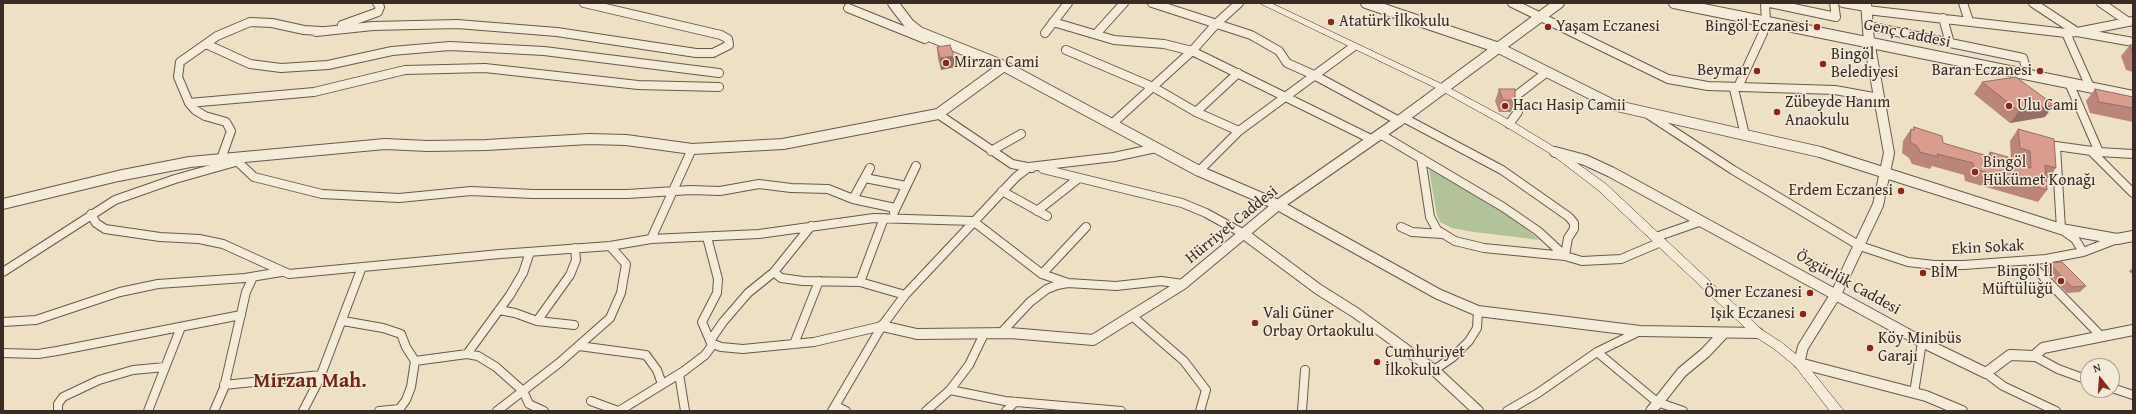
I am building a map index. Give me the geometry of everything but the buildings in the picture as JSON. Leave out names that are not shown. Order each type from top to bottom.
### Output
[{"type":"main road","points":[[1264,3],[1353,47],[1443,88],[1509,124],[1555,152],[1602,187],[1758,333],[1778,345],[1799,363],[1838,411]]},
{"type":"street","points":[[316,32],[337,27],[378,12],[380,7],[377,3]]},
{"type":"street","points":[[221,159],[231,130],[226,122],[205,116],[195,110],[189,103],[178,77],[180,62],[217,36],[250,22],[272,22],[316,32],[372,26],[457,24],[557,32],[696,53],[713,53],[724,49],[729,45],[728,39],[721,35],[584,3]]},
{"type":"street","points":[[893,3],[913,27],[942,42],[1004,66],[1113,123],[1199,171],[1278,205],[1438,294],[1478,311],[1640,331],[1758,333]]},
{"type":"street","points":[[1045,33],[1068,3]]},
{"type":"street","points":[[1096,34],[1124,3]]},
{"type":"street","points":[[1152,3],[1217,23],[1266,42],[1279,51],[1287,63],[1402,119],[1508,174],[1569,217],[1574,224],[1574,229],[1568,238],[1565,256]]},
{"type":"street","points":[[1113,123],[1192,51],[1217,23],[1239,3]]},
{"type":"street","points":[[1369,3],[1499,48],[1613,105],[1820,152],[2061,228],[2117,239],[2133,236]]},
{"type":"street","points":[[1512,3],[1668,79],[1708,86],[1807,88],[1880,98]]},
{"type":"street","name":"Hürriyet Caddesi","points":[[882,326],[917,334],[1002,334],[1093,340],[1183,284],[1278,205],[1402,119],[1559,3]]},
{"type":"street","name":"Genç Caddesi","points":[[1674,3],[1869,41],[2133,96]]},
{"type":"street","points":[[1745,134],[1734,89],[1738,87],[1763,33],[1766,22],[1765,3]]},
{"type":"street","points":[[1770,3],[1836,17],[1834,3]]},
{"type":"street","points":[[1844,3],[1943,18],[2077,32],[2133,42]]},
{"type":"street","points":[[1963,3],[1969,21]]},
{"type":"street","points":[[2033,3],[2077,32],[2130,21]]},
{"type":"street","points":[[2101,3],[2130,21]]},
{"type":"street","points":[[1866,7],[1869,41],[1889,153],[1878,206],[1836,294],[1803,347],[1799,363],[1926,396],[1962,411]]},
{"type":"street","points":[[848,8],[925,40],[942,42]]},
{"type":"street","points":[[1943,18],[1950,43]]},
{"type":"street","points":[[1053,22],[1126,42],[1164,44],[1192,51],[1284,96],[1376,136],[1421,158],[1503,207],[1538,231],[1565,256]]},
{"type":"street","points":[[1868,26],[2023,58],[2028,74]]},
{"type":"street","points":[[2066,32],[2090,87]]},
{"type":"street","points":[[206,44],[250,64],[282,68],[328,65],[392,50],[450,46],[544,51],[719,73]]},
{"type":"street","points":[[1199,171],[1239,131],[1284,96],[1353,47]]},
{"type":"street","points":[[1066,50],[1152,87],[1196,112],[1239,131]]},
{"type":"street","points":[[3,204],[118,176],[190,162],[261,154],[385,144],[486,146],[589,139],[626,140],[692,149],[782,144],[938,114],[1004,66]]},
{"type":"street","points":[[189,103],[314,92],[405,70],[484,68],[638,85],[719,87]]},
{"type":"street","points":[[1509,124],[1518,112],[1517,95],[1547,72]]},
{"type":"street","points":[[1196,112],[1238,74]]},
{"type":"street","points":[[2069,83],[2095,152],[2133,192]]},
{"type":"street","name":"Ekin Sokak","points":[[1647,113],[1733,170],[1860,246],[1908,262],[1934,265],[2028,261],[2083,252],[2117,239]]},
{"type":"street","points":[[938,114],[1012,164],[1052,170],[1182,203],[1206,213],[1244,234],[1318,290],[1356,313],[1434,370],[1478,411]]},
{"type":"street","points":[[991,151],[1021,134]]},
{"type":"street","points":[[2083,252],[2075,239],[2061,228],[2056,146],[2095,152],[2133,154]]},
{"type":"street","points":[[846,411],[834,408],[882,326],[905,295],[972,222],[1016,177],[1029,167],[1114,157],[1156,148]]},
{"type":"street","points":[[651,239],[671,192],[692,149]]},
{"type":"street","name":"Özgürlük Caddesi","points":[[1555,152],[1585,160],[1611,172],[1922,342],[1986,373]]},
{"type":"street","points":[[3,272],[91,214],[115,200],[146,188],[261,154]]},
{"type":"street","points":[[1421,158],[1430,217],[1442,234]]},
{"type":"street","points":[[237,161],[254,177],[322,194],[399,198],[471,191],[533,194],[671,192],[691,190],[720,191],[759,184],[787,188],[828,189],[853,199],[896,208]]},
{"type":"street","points":[[860,282],[888,218],[896,208],[916,166]]},
{"type":"street","points":[[853,199],[870,168]]},
{"type":"street","points":[[865,178],[906,186]]},
{"type":"street","points":[[1037,211],[1079,178]]},
{"type":"street","points":[[1002,191],[1047,216]]},
{"type":"street","points":[[91,214],[96,223],[105,229],[160,238],[199,239],[222,244],[264,262],[281,272],[289,274],[610,246],[651,239],[759,234],[811,226],[888,218],[972,222],[988,231],[1042,274],[1068,283],[1116,286],[1161,281],[1183,284]]},
{"type":"street","points":[[1401,227],[1412,232],[1442,234],[1455,241],[1484,248],[1565,256],[1582,261],[1621,259],[1658,239],[1702,221]]},
{"type":"street","points":[[590,401],[618,411],[679,374],[706,355],[712,343],[712,338],[723,322],[748,293],[774,272],[811,226]]},
{"type":"street","points":[[1042,274],[1086,227]]},
{"type":"street","points":[[707,237],[718,279],[716,292],[702,322],[712,343],[721,347],[743,349],[794,344],[814,342],[882,326]]},
{"type":"street","points":[[497,411],[579,346],[610,318],[621,293],[626,264],[610,246]]},
{"type":"street","points":[[537,321],[570,275],[576,260],[575,248]]},
{"type":"street","points":[[467,354],[499,310],[523,273],[530,252]]},
{"type":"street","points":[[2028,261],[2101,336]]},
{"type":"street","points":[[303,411],[321,375],[344,321],[362,267]]},
{"type":"street","points":[[3,322],[36,320],[120,292],[158,284],[253,277],[281,272]]},
{"type":"street","points":[[774,272],[781,278],[860,282],[905,295]]},
{"type":"street","points":[[214,411],[224,385],[246,292],[253,277]]},
{"type":"street","points":[[794,344],[819,281]]},
{"type":"street","points":[[1002,334],[1030,302],[1047,289],[1068,283]]},
{"type":"street","points":[[499,310],[515,312],[537,321],[574,324]]},
{"type":"street","points":[[1434,370],[1453,357],[1469,341],[1477,328],[1478,311]]},
{"type":"street","points":[[3,353],[38,354],[241,316]]},
{"type":"street","points":[[1132,316],[1184,360],[1206,390],[1200,411]]},
{"type":"street","points":[[344,321],[383,328],[401,334],[406,347],[415,361],[411,386],[406,400],[399,410],[379,411]]},
{"type":"street","points":[[148,411],[181,327]]},
{"type":"street","points":[[2034,356],[2043,348],[2133,330]]},
{"type":"street","points":[[1507,411],[1538,393],[1597,352],[1640,331]]},
{"type":"street","points":[[1654,406],[1682,372],[1705,353],[1724,333]]},
{"type":"street","points":[[926,411],[950,390],[969,366],[984,334]]},
{"type":"street","points":[[1914,393],[1922,342]]},
{"type":"street","points":[[579,346],[646,355],[657,370],[662,384]]},
{"type":"street","points":[[1597,352],[1654,406],[1684,411]]},
{"type":"street","points":[[415,361],[467,354],[478,356],[496,367],[523,391],[529,404],[544,411]]},
{"type":"street","points":[[2056,411],[2003,386],[1986,373],[2010,355],[2034,356],[2058,369],[2080,377]]},
{"type":"street","points":[[58,411],[58,404],[63,397],[99,380],[133,370],[165,367]]},
{"type":"street","points":[[1302,411],[1305,370]]},
{"type":"street","points":[[679,374],[685,411]]},
{"type":"street","points":[[224,385],[321,375]]},
{"type":"street","points":[[950,390],[1015,402],[1121,411]]},
{"type":"street","points":[[2120,390],[2133,394]]},
{"type":"street","points":[[1006,411],[1015,402]]},
{"type":"green space","points":[[1429,169],[1472,190],[1503,210],[1540,240],[1474,232],[1452,228],[1440,222],[1437,216]]},
{"type":"place","name":"Atatürk İlkokulu","points":[[1331,22]]},
{"type":"place","name":"Yaşam Eczanesi","points":[[1548,27]]},
{"type":"place","name":"Bingöl Eczanesi","points":[[1817,27]]},
{"type":"place","name":"Mirzan Cami","points":[[946,63]]},
{"type":"place","name":"Bingöl Belediyesi","points":[[1823,64]]},
{"type":"place","name":"Beymar","points":[[1757,71]]},
{"type":"place","name":"Baran Eczanesi","points":[[2040,71]]},
{"type":"place","name":"Hacı Hasip Camii","points":[[1505,106]]},
{"type":"place","name":"Ulu Cami","points":[[2009,106]]},
{"type":"place","name":"Zübeyde Hanım Anaokulu","points":[[1777,112]]},
{"type":"place","name":"Bingöl Hükümet Konağı","points":[[1975,172]]},
{"type":"place","name":"Erdem Eczanesi","points":[[1901,191]]},
{"type":"place","name":"BİM","points":[[1923,273]]},
{"type":"place","name":"Bingöl İl Müftülüğü","points":[[2061,281]]},
{"type":"place","name":"Ömer Eczanesi","points":[[1810,293]]},
{"type":"place","name":"Işık Eczanesi","points":[[1803,314]]},
{"type":"place","name":"Vali Güner Orbay Ortaokulu","points":[[1255,323]]},
{"type":"place","name":"Köy Minibüs Garajı","points":[[1870,348]]},
{"type":"place","name":"Cumhuriyet İlkokulu","points":[[1377,362]]},
{"type":"district","name":"Mirzan Mah.","points":[[310,382]]}]
